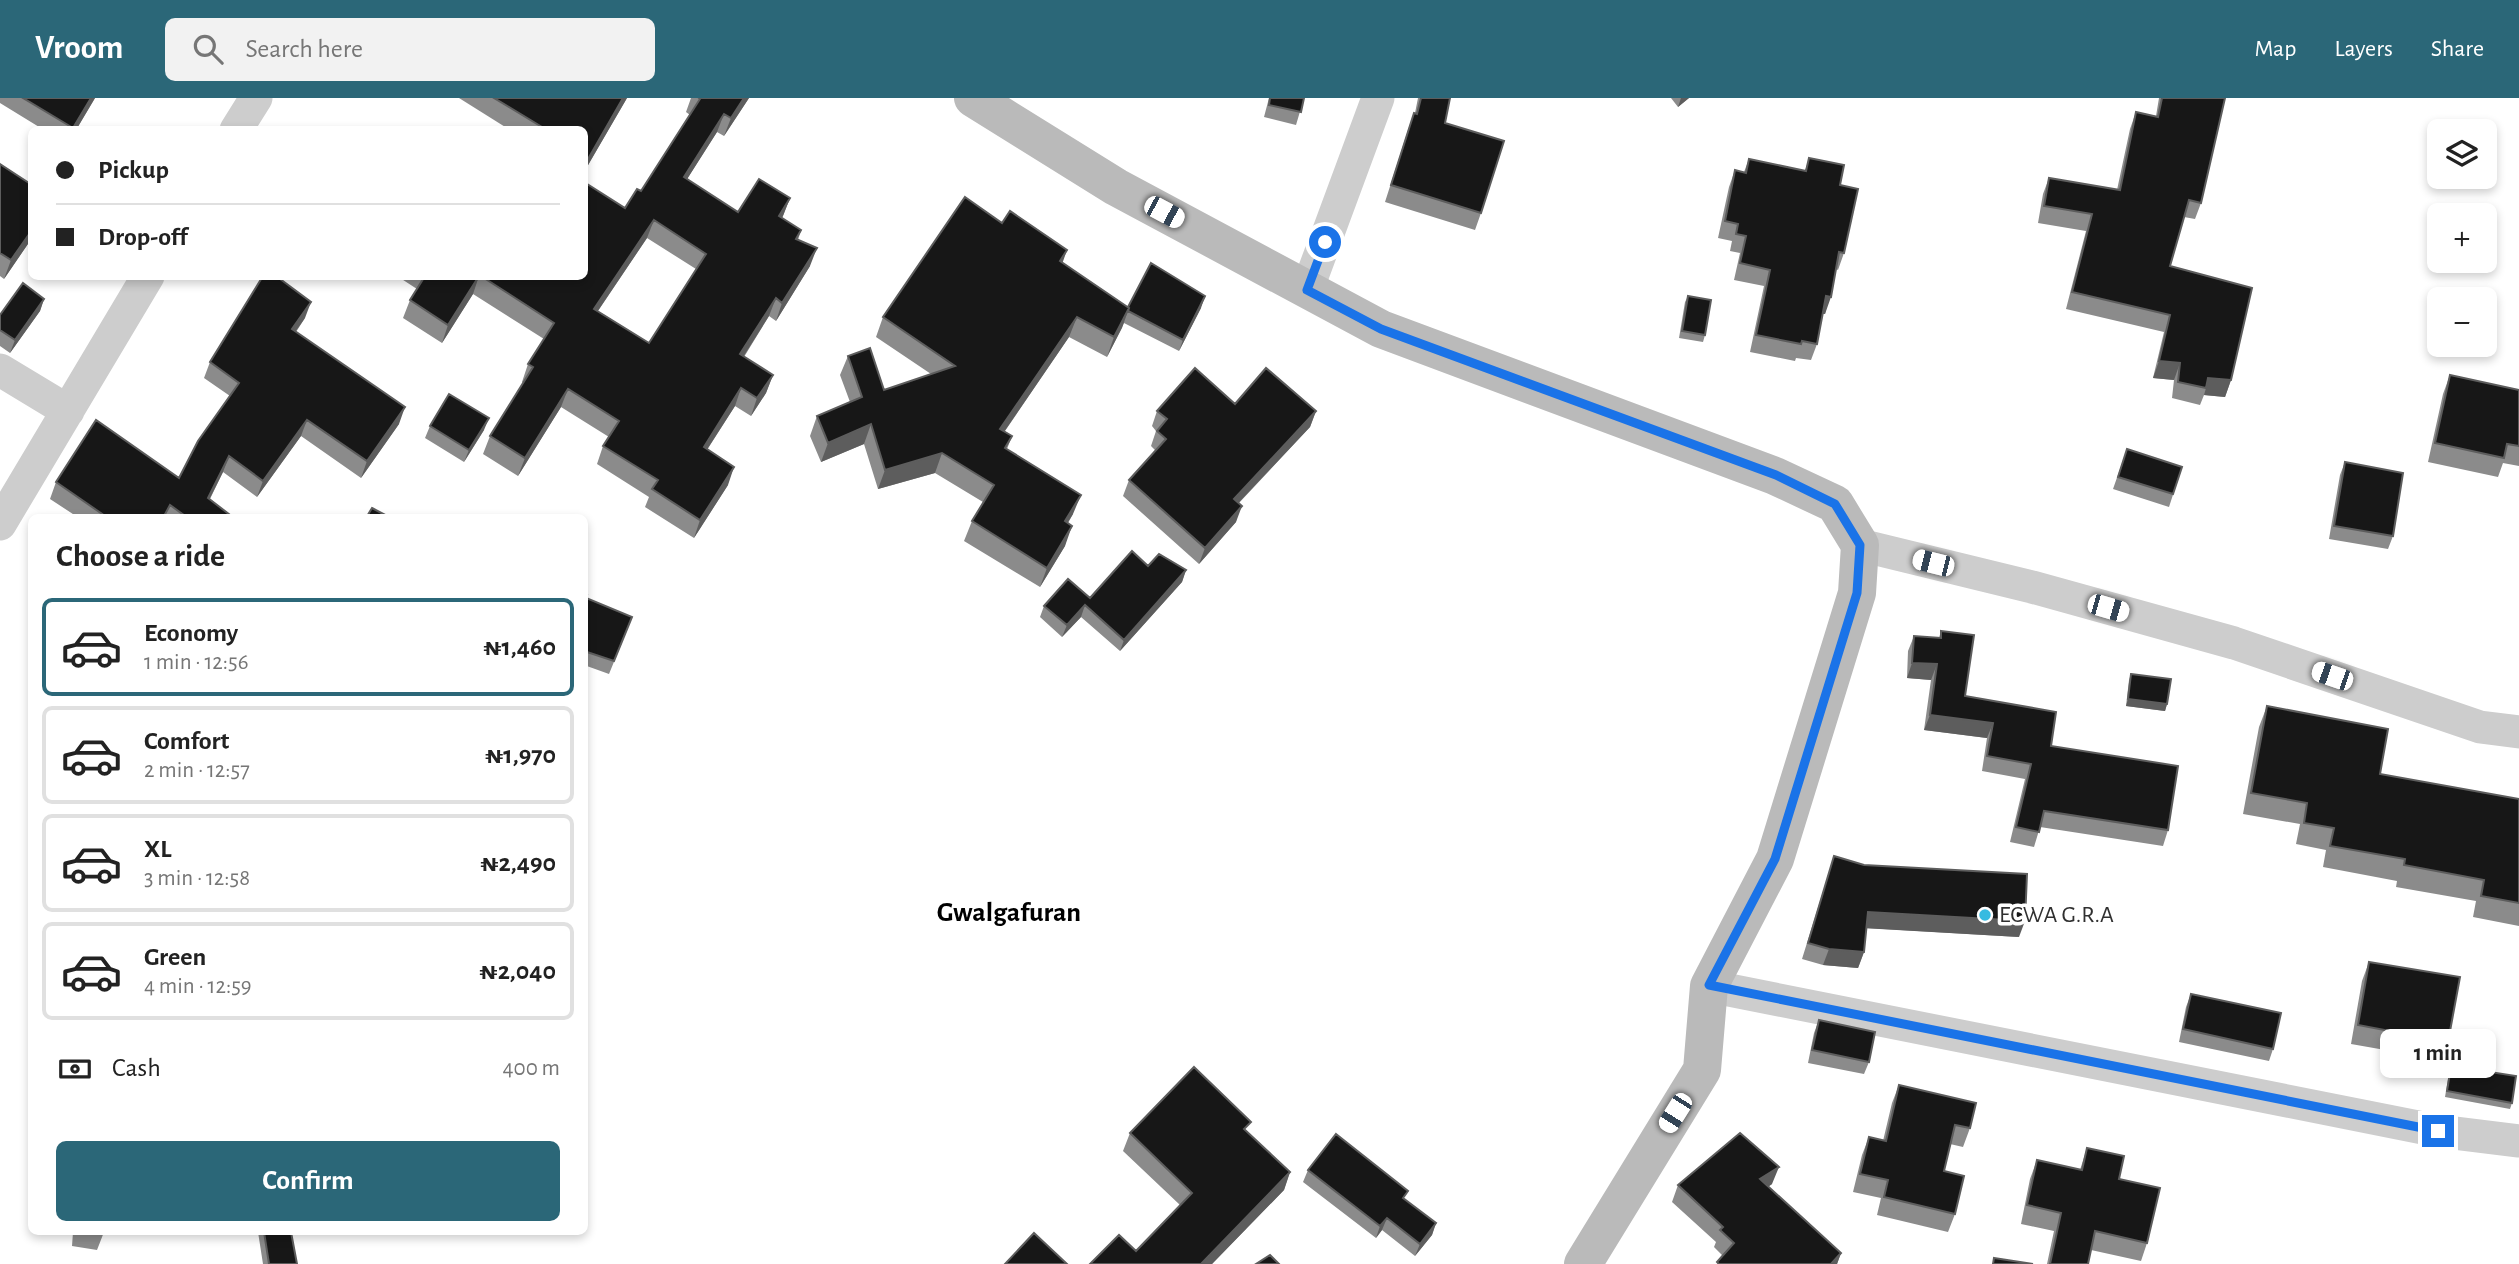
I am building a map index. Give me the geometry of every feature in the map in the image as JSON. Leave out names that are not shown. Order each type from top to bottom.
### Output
[{"type":"street","points":[[238,126],[256,98]]},
{"type":"street","points":[[973,98],[1116,187],[1381,329],[1776,475],[1835,504],[1860,545],[1857,593],[1775,859],[1709,985],[1702,1070],[1583,1264]]},
{"type":"street","points":[[1307,290],[1378,98]]},
{"type":"street","points":[[0,524],[146,280]]},
{"type":"street","points":[[0,370],[68,411]]},
{"type":"street","points":[[1860,545],[2032,587],[2234,643],[2480,727],[2519,732]]},
{"type":"street","points":[[1709,985],[2425,1128],[2519,1141]]},
{"type":"building","points":[[23,98],[91,98],[74,126],[70,126]]},
{"type":"building","points":[[494,98],[623,98],[588,159],[588,126],[540,126]]},
{"type":"building","points":[[699,98],[744,98],[731,118],[724,114],[684,177],[738,212],[759,179],[790,198],[779,216],[801,230],[796,239],[817,248],[782,303],[776,298],[740,354],[773,375],[757,398],[741,388],[704,447],[734,467],[700,520],[652,489],[658,480],[603,446],[619,421],[568,389],[525,458],[490,436],[533,367],[528,364],[554,323],[487,280],[588,280],[588,185],[625,208],[637,189],[641,191]],"holes":[[[654,220],[706,254],[649,343],[594,309]]]},
{"type":"building","points":[[1270,98],[1304,98],[1301,112],[1269,105]]},
{"type":"building","points":[[1421,98],[1450,98],[1445,123],[1504,141],[1481,213],[1391,185]]},
{"type":"building","points":[[2162,98],[2225,98],[2201,203],[2189,200],[2170,266],[2252,288],[2231,380],[2208,378],[2206,388],[2178,382],[2180,363],[2159,361],[2170,315],[2072,292],[2092,214],[2044,206],[2049,178],[2120,190],[2136,112],[2158,117]]},
{"type":"building","points":[[1809,158],[1844,165],[1840,185],[1858,189],[1844,253],[1839,252],[1831,297],[1826,296],[1817,344],[1802,341],[1801,344],[1756,335],[1770,270],[1740,263],[1746,236],[1736,234],[1738,224],[1725,221],[1735,170],[1746,173],[1749,159],[1806,171]]},
{"type":"building","points":[[0,164],[28,182],[28,236],[11,260],[0,253]]},
{"type":"building","points":[[965,197],[1002,223],[1010,211],[1067,250],[1060,261],[1129,308],[1114,337],[1077,317],[1000,429],[1012,436],[1005,448],[1081,495],[1065,521],[1072,526],[1047,568],[972,521],[994,485],[942,453],[885,470],[871,424],[828,443],[817,416],[862,397],[848,356],[870,348],[884,390],[955,366],[883,317]]},
{"type":"building","points":[[1151,263],[1205,296],[1183,340],[1128,311]]},
{"type":"building","points":[[261,280],[281,280],[311,302],[292,329],[405,407],[367,461],[307,420],[263,481],[229,456],[208,498],[229,514],[182,514],[170,505],[165,514],[102,514],[56,482],[96,420],[179,478],[198,441],[239,383],[210,362]]},
{"type":"building","points":[[422,280],[476,280],[448,325],[410,300]]},
{"type":"building","points":[[23,283],[44,299],[15,340],[0,330],[0,315]]},
{"type":"building","points":[[1688,296],[1711,300],[1705,335],[1682,331]]},
{"type":"building","points":[[1195,368],[1235,404],[1266,368],[1316,411],[1234,499],[1242,506],[1205,548],[1129,480],[1166,439],[1157,431],[1167,419],[1157,411]]},
{"type":"building","points":[[2450,375],[2519,390],[2519,446],[2507,444],[2504,458],[2435,443]]},
{"type":"building","points":[[449,394],[489,418],[469,450],[430,426]]},
{"type":"building","points":[[2127,449],[2182,467],[2173,494],[2118,477]]},
{"type":"building","points":[[2345,462],[2403,473],[2393,536],[2334,526]]},
{"type":"building","points":[[372,508],[383,514],[368,514]]},
{"type":"building","points":[[1132,551],[1148,566],[1159,554],[1186,570],[1124,640],[1085,605],[1067,625],[1044,606],[1068,579],[1090,598]]},
{"type":"building","points":[[588,599],[632,617],[614,661],[588,652]]},
{"type":"building","points":[[1941,631],[1974,635],[1965,696],[2056,712],[2051,746],[2178,766],[2168,830],[2044,811],[2039,832],[2016,827],[2031,764],[1987,756],[1993,723],[1930,715],[1937,664],[1912,663],[1914,636],[1941,638]]},
{"type":"building","points":[[2131,674],[2171,679],[2167,704],[2128,699]]},
{"type":"building","points":[[2267,706],[2388,729],[2380,774],[2519,799],[2519,903],[2481,896],[2484,880],[2404,865],[2405,859],[2330,846],[2334,828],[2304,823],[2307,803],[2251,793]]},
{"type":"building","points":[[1834,856],[1864,865],[2027,874],[2025,921],[1868,912],[1864,952],[1829,949],[1808,943]]},
{"type":"building","points":[[2369,962],[2460,977],[2448,1042],[2358,1025]]},
{"type":"building","points":[[2191,994],[2281,1013],[2273,1049],[2183,1029]]},
{"type":"building","points":[[1819,1020],[1875,1032],[1869,1062],[1812,1050]]},
{"type":"building","points":[[2452,1061],[2478,1065],[2477,1070],[2516,1076],[2512,1103],[2447,1091]]},
{"type":"building","points":[[1194,1067],[1251,1122],[1244,1129],[1290,1172],[1201,1264],[1090,1264],[1119,1235],[1136,1251],[1192,1193],[1130,1133]]},
{"type":"building","points":[[1899,1085],[1976,1103],[1970,1128],[1955,1125],[1944,1171],[1964,1176],[1955,1214],[1884,1197],[1888,1180],[1860,1174],[1869,1137],[1886,1141]]},
{"type":"building","points":[[1740,1133],[1779,1167],[1760,1179],[1841,1253],[1831,1264],[1717,1262],[1734,1243],[1720,1230],[1723,1227],[1678,1185]]},
{"type":"building","points":[[1336,1134],[1408,1191],[1403,1198],[1436,1223],[1420,1244],[1387,1218],[1380,1226],[1308,1170]]},
{"type":"building","points":[[2087,1148],[2124,1156],[2119,1179],[2160,1188],[2147,1243],[2095,1231],[2088,1264],[2050,1264],[2061,1213],[2027,1205],[2037,1160],[2082,1170]]},
{"type":"building","points":[[1034,1233],[1067,1264],[1005,1264]]},
{"type":"building","points":[[264,1235],[292,1235],[297,1264],[269,1264]]},
{"type":"building","points":[[1270,1255],[1279,1264],[1256,1264]]},
{"type":"building","points":[[1994,1258],[2033,1264],[1993,1264]]},
{"type":"place","name":"ECWA G.R.A","points":[[1985,915]]},
{"type":"district","name":"Gwalgafuran","points":[[1009,913]]},
{"type":"route","points":[[1325,242],[1307,290],[1381,329],[1776,475],[1835,504],[1860,545],[1857,593],[1775,859],[1709,985],[2438,1131]]}]
